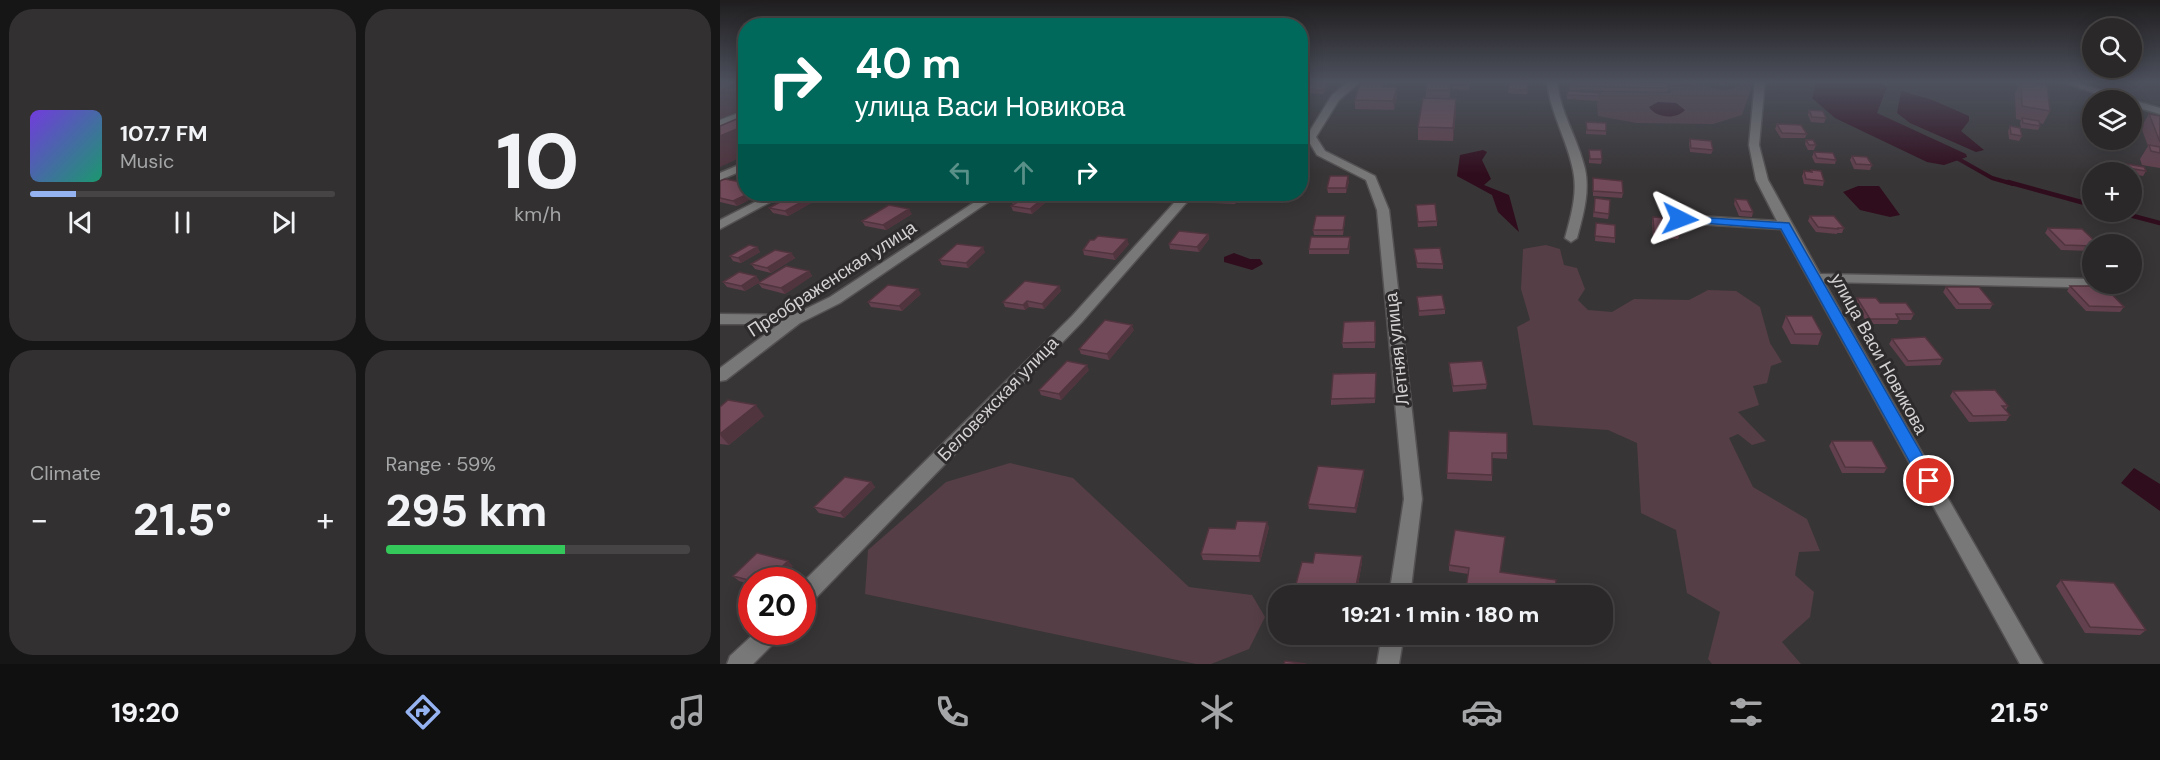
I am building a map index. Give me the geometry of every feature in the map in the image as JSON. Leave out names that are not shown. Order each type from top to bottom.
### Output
[{"type":"street","points":[[1308,134],[1325,112]]},
{"type":"street","points":[[1557,112],[1579,170],[1579,206],[1571,238]]},
{"type":"street","name":"улица Васи Новикова","points":[[1757,112],[1754,145],[1762,180],[1814,278],[2032,664]]},
{"type":"street","points":[[720,124],[738,116]]},
{"type":"street","name":"Летняя улица","points":[[1308,139],[1321,153],[1371,178],[1383,210],[1413,499],[1401,585]]},
{"type":"street","points":[[720,177],[738,169]]},
{"type":"street","points":[[720,225],[766,201]]},
{"type":"street","name":"Преображенская улица","points":[[720,376],[795,320],[835,300],[984,201]]},
{"type":"street","name":"Беловежская улица","points":[[816,584],[1077,319],[1182,201]]},
{"type":"street","points":[[1680,219],[1785,225]]},
{"type":"street","points":[[1814,278],[2082,283]]},
{"type":"street","points":[[720,319],[795,320]]},
{"type":"street","points":[[738,664],[757,645]]},
{"type":"street","points":[[1388,664],[1391,645]]},
{"type":"shaded area","points":[[1598,112],[1743,112],[1742,115],[1713,124],[1637,123],[1598,116]]},
{"type":"shaded area","points":[[1653,112],[1682,112],[1672,116]]},
{"type":"shaded area","points":[[1828,112],[1877,112],[1966,154],[1967,157],[1944,165],[1927,162],[1835,118]]},
{"type":"shaded area","points":[[1960,112],[1969,116],[1969,121],[1961,131],[1984,150],[1976,152],[1910,123],[1897,113]]},
{"type":"shaded area","points":[[1483,150],[1487,152],[1482,160],[1491,179],[1484,185],[1509,195],[1519,232],[1498,212],[1492,195],[1457,176],[1460,155]]},
{"type":"shaded area","points":[[1858,186],[1879,186],[1900,215],[1890,217],[1860,210],[1843,192]]},
{"type":"shaded area","points":[[1546,245],[1560,249],[1564,265],[1577,268],[1585,289],[1578,300],[1588,310],[1612,312],[1634,299],[1689,300],[1708,290],[1736,291],[1760,307],[1770,343],[1782,362],[1771,366],[1767,383],[1753,386],[1759,405],[1738,412],[1766,441],[1752,445],[1738,434],[1729,438],[1753,487],[1807,519],[1820,551],[1799,552],[1795,575],[1814,592],[1810,617],[1782,642],[1801,664],[1712,664],[1708,659],[1720,612],[1687,593],[1676,530],[1641,513],[1637,443],[1608,430],[1533,425],[1517,327],[1530,320],[1521,289],[1523,249]]},
{"type":"shaded area","points":[[1234,253],[1250,259],[1260,259],[1263,264],[1252,270],[1224,262],[1224,257]]},
{"type":"shaded area","points":[[1010,463],[1073,478],[1189,587],[1252,595],[1265,617],[1249,649],[1211,664],[1196,664],[865,594],[868,550],[946,482]]},
{"type":"shaded area","points":[[2134,468],[2160,484],[2160,511],[2121,483]]},
{"type":"building","points":[[1421,112],[1455,112],[1453,128],[1418,127]]},
{"type":"building","points":[[1810,112],[1823,112],[1826,118],[1812,117]]},
{"type":"building","points":[[2149,114],[2160,116],[2160,142]]},
{"type":"building","points":[[738,118],[738,128],[720,136],[720,126]]},
{"type":"building","points":[[2022,118],[2039,121],[2040,126],[2023,123]]},
{"type":"building","points":[[1586,122],[1606,123],[1606,131],[1587,130]]},
{"type":"building","points":[[1777,124],[1801,125],[1807,134],[1782,133]]},
{"type":"building","points":[[2010,126],[2020,128],[2022,136],[2011,134]]},
{"type":"building","points":[[1690,139],[1711,141],[1713,150],[1691,148]]},
{"type":"building","points":[[1806,140],[1813,140],[1816,145],[1809,145]]},
{"type":"building","points":[[2149,145],[2160,147],[2160,153],[2151,151]]},
{"type":"building","points":[[1589,150],[1601,150],[1602,159],[1590,159]]},
{"type":"building","points":[[1814,152],[1833,153],[1836,160],[1817,158]]},
{"type":"building","points":[[1852,156],[1867,157],[1872,165],[1856,164]]},
{"type":"building","points":[[1811,170],[1821,171],[1824,181],[1806,179],[1804,171],[1812,172]]},
{"type":"building","points":[[1330,176],[1348,176],[1346,188],[1327,188]]},
{"type":"building","points":[[1593,178],[1622,181],[1623,193],[1593,191]]},
{"type":"building","points":[[725,179],[738,181],[738,199],[733,201],[720,198],[720,181]]},
{"type":"building","points":[[1595,198],[1610,200],[1609,214],[1594,212]]},
{"type":"building","points":[[1735,199],[1747,200],[1753,212],[1741,211]]},
{"type":"building","points":[[782,201],[803,201],[785,211],[769,208]]},
{"type":"building","points":[[1040,201],[1030,209],[1011,206],[1016,203],[1012,202]]},
{"type":"building","points":[[1435,204],[1437,221],[1418,222],[1416,205]]},
{"type":"building","points":[[889,205],[909,209],[883,225],[862,221]]},
{"type":"building","points":[[1316,216],[1345,216],[1343,230],[1313,230]]},
{"type":"building","points":[[1810,216],[1834,216],[1844,228],[1818,227]]},
{"type":"building","points":[[1653,217],[1678,219],[1680,234],[1654,232]]},
{"type":"building","points":[[1596,223],[1615,225],[1615,238],[1595,236]]},
{"type":"building","points":[[2048,228],[2082,229],[2087,234],[2082,234],[2082,246],[2065,245]]},
{"type":"building","points":[[1179,231],[1208,234],[1197,247],[1169,244]]},
{"type":"building","points":[[1098,236],[1127,239],[1113,254],[1083,250],[1090,240]]},
{"type":"building","points":[[1311,237],[1350,237],[1348,249],[1309,249]]},
{"type":"building","points":[[957,244],[983,247],[966,263],[939,260]]},
{"type":"building","points":[[749,245],[757,247],[738,258],[730,256]]},
{"type":"building","points":[[1440,248],[1443,264],[1417,263],[1414,249]]},
{"type":"building","points":[[775,250],[791,253],[767,268],[751,264]]},
{"type":"building","points":[[786,266],[809,271],[781,288],[758,283]]},
{"type":"building","points":[[739,272],[756,276],[741,286],[723,282]]},
{"type":"building","points":[[1025,281],[1059,286],[1042,304],[1027,301],[1023,305],[1003,302]]},
{"type":"building","points":[[888,285],[918,289],[899,306],[868,302]]},
{"type":"building","points":[[2070,286],[2082,286],[2082,294],[2112,294],[2124,307],[2089,306]]},
{"type":"building","points":[[1946,287],[1979,287],[1993,304],[1959,304]]},
{"type":"building","points":[[1442,295],[1445,309],[1419,311],[1417,297]]},
{"type":"building","points":[[1857,298],[1876,298],[1880,303],[1906,303],[1914,314],[1896,314],[1899,319],[1870,319]]},
{"type":"building","points":[[1786,316],[1812,316],[1822,334],[1795,334]]},
{"type":"building","points":[[1105,320],[1132,325],[1107,354],[1079,349]]},
{"type":"building","points":[[1375,321],[1375,342],[1342,343],[1344,322]]},
{"type":"building","points":[[1925,337],[1943,359],[1908,361],[1892,339]]},
{"type":"building","points":[[1067,361],[1087,365],[1059,394],[1039,390]]},
{"type":"building","points":[[1482,361],[1487,384],[1453,386],[1449,363]]},
{"type":"building","points":[[1376,373],[1375,398],[1331,399],[1333,374]]},
{"type":"building","points":[[1995,390],[2008,406],[2002,406],[2010,415],[1973,416],[1953,391]]},
{"type":"building","points":[[728,400],[756,405],[720,434],[720,407]]},
{"type":"building","points":[[1449,431],[1507,433],[1507,453],[1492,453],[1492,475],[1447,473]]},
{"type":"building","points":[[1832,441],[1872,441],[1887,468],[1845,467]]},
{"type":"building","points":[[1318,466],[1364,470],[1355,508],[1308,504]]},
{"type":"building","points":[[845,477],[871,482],[840,513],[814,507]]},
{"type":"building","points":[[1237,521],[1267,522],[1259,556],[1201,554],[1209,528],[1235,529]]},
{"type":"building","points":[[1455,530],[1505,537],[1500,572],[1556,580],[1556,585],[1467,585],[1469,568],[1449,565]]},
{"type":"building","points":[[757,553],[788,561],[782,567],[742,567]]},
{"type":"building","points":[[1315,553],[1362,556],[1356,585],[1296,584],[1302,562],[1313,563]]},
{"type":"building","points":[[2061,580],[2114,583],[2146,630],[2090,627]]},
{"type":"building","points":[[1285,661],[1306,664],[1284,664]]},
{"type":"waterway","points":[[1955,157],[1992,178],[2013,184]]},
{"type":"waterway","points":[[2008,182],[2082,202]]},
{"type":"waterway","points":[[2142,218],[2160,223]]},
{"type":"route","points":[[1680,219],[1785,225],[1929,481]]}]
